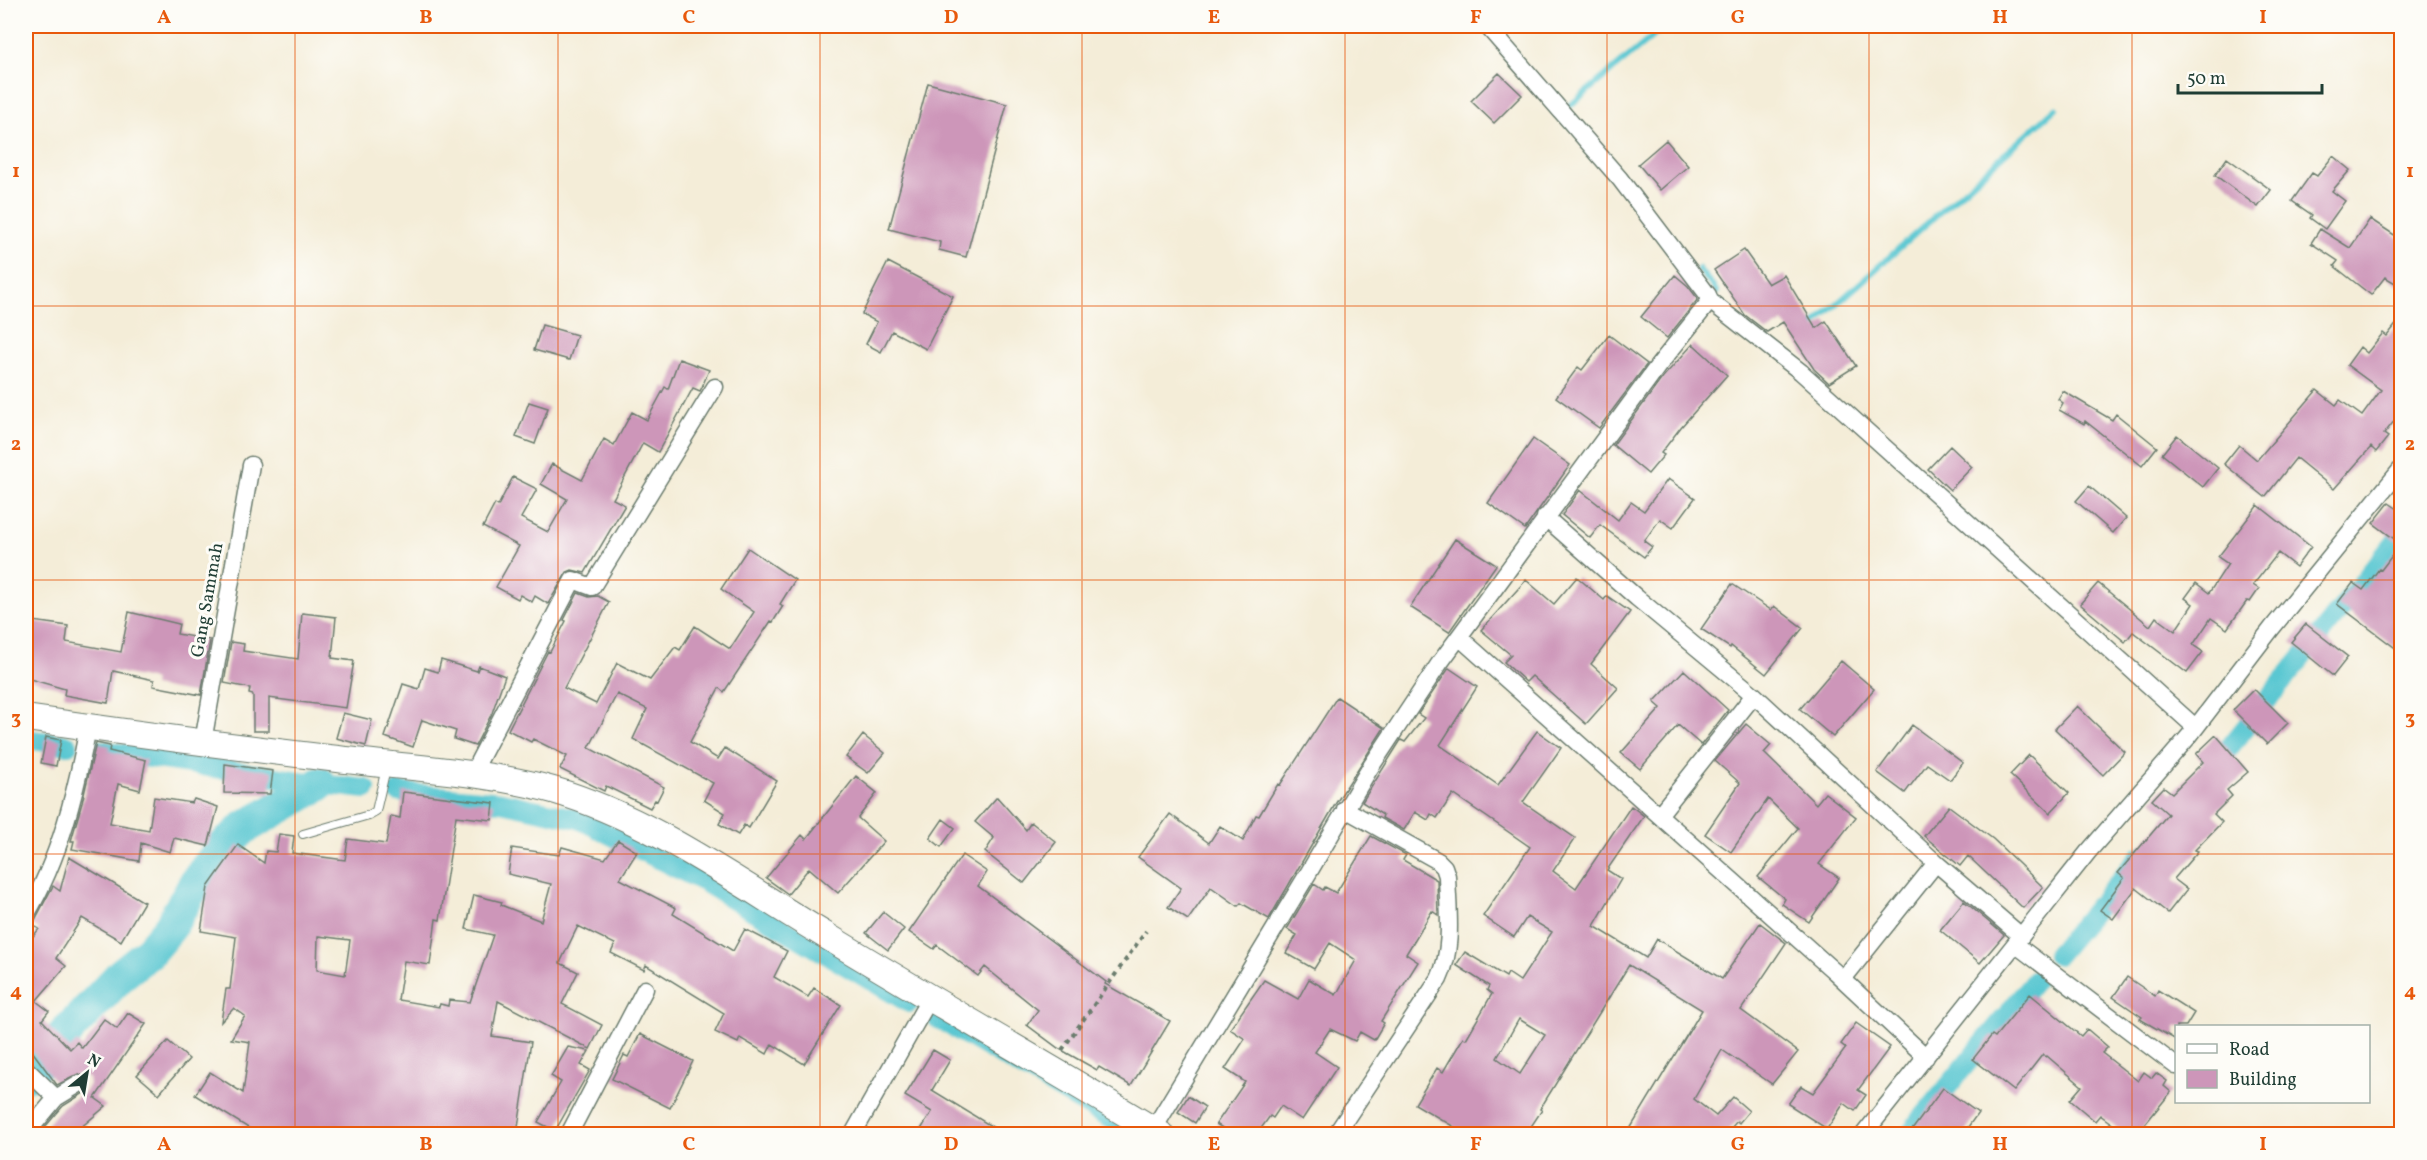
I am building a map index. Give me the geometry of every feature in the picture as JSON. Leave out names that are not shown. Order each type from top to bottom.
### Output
[{"type":"main road","points":[[26,718],[472,774],[552,790],[603,808],[639,825],[712,866],[1048,1069],[1157,1132]]},
{"type":"street","points":[[1487,26],[1620,180],[1708,295],[1710,301],[1801,372],[2195,727]]},
{"type":"street","points":[[1157,1132],[1370,768],[1459,637],[1545,517],[1658,366],[1710,301]]},
{"type":"street","points":[[472,774],[573,580],[592,587],[714,387]]},
{"type":"street","name":"Gang Sammah","points":[[203,742],[251,465]]},
{"type":"street","points":[[1871,1132],[1926,1057],[2088,852],[2195,727],[2402,468]]},
{"type":"street","points":[[1545,517],[1754,695],[2018,940],[2175,1065]]},
{"type":"street","points":[[1459,637],[1843,979],[1926,1057]]},
{"type":"street","points":[[1659,815],[1754,695]]},
{"type":"street","points":[[26,915],[44,882],[65,825],[88,727]]},
{"type":"street","points":[[1336,1134],[1439,979],[1449,945],[1447,876],[1444,867],[1438,861],[1345,809]]},
{"type":"street","points":[[1843,979],[1936,863]]},
{"type":"street","points":[[569,1134],[645,989]]},
{"type":"street","points":[[853,1134],[930,998]]},
{"type":"street","points":[[26,1069],[56,1098]]},
{"type":"street","points":[[26,1134],[56,1098],[79,1084]]},
{"type":"lane","points":[[303,834],[376,811],[387,765]]},
{"type":"path","points":[[1048,1069],[1146,931]]},
{"type":"building","points":[[1499,73],[1522,95],[1494,123],[1471,101]]},
{"type":"building","points":[[928,83],[1007,104],[966,257],[939,250],[940,242],[889,229]]},
{"type":"building","points":[[1666,140],[1688,166],[1660,190],[1638,164]]},
{"type":"building","points":[[2333,156],[2350,170],[2332,191],[2345,201],[2325,229],[2310,218],[2312,215],[2292,201],[2312,173],[2317,176]]},
{"type":"building","points":[[2227,158],[2271,190],[2258,207],[2215,175]]},
{"type":"building","points":[[2370,219],[2402,240],[2402,287],[2385,277],[2371,295],[2334,266],[2338,261],[2311,243],[2320,229],[2350,248]]},
{"type":"building","points":[[1744,250],[1768,284],[1784,275],[1816,328],[1826,321],[1856,366],[1829,383],[1814,369],[1783,322],[1767,332],[1745,315],[1714,270]]},
{"type":"building","points":[[888,262],[953,296],[926,349],[892,331],[881,352],[866,344],[877,322],[862,314]]},
{"type":"building","points":[[1675,275],[1698,299],[1667,338],[1641,317]]},
{"type":"building","points":[[2402,317],[2402,411],[2384,434],[2388,437],[2376,452],[2371,447],[2334,489],[2296,458],[2265,497],[2224,464],[2239,445],[2257,460],[2317,390],[2336,405],[2340,400],[2362,416],[2381,390],[2347,365],[2360,347],[2367,353],[2383,333],[2387,336]]},
{"type":"building","points":[[542,325],[577,335],[569,360],[534,350]]},
{"type":"building","points":[[1609,335],[1647,364],[1599,428],[1556,397],[1578,367],[1582,370]]},
{"type":"building","points":[[1693,344],[1727,375],[1681,427],[1661,453],[1664,455],[1648,474],[1613,445],[1663,377]]},
{"type":"building","points":[[679,359],[709,370],[702,387],[700,391],[693,388],[658,452],[643,443],[613,499],[625,505],[585,573],[572,570],[567,572],[548,604],[535,596],[532,602],[520,595],[518,599],[496,587],[519,546],[483,527],[495,504],[498,506],[513,477],[537,489],[521,518],[548,532],[567,499],[541,484],[552,464],[582,480],[604,439],[614,445],[632,412],[647,420],[665,387],[668,389]]},
{"type":"building","points":[[2063,391],[2112,420],[2116,414],[2157,447],[2142,466],[2085,421],[2084,424],[2059,410],[2063,403],[2058,399]]},
{"type":"building","points":[[529,402],[548,408],[535,444],[516,437]]},
{"type":"building","points":[[2177,435],[2218,468],[2203,487],[2162,454]]},
{"type":"building","points":[[1533,439],[1570,465],[1525,529],[1488,503]]},
{"type":"building","points":[[1950,446],[1972,467],[1950,490],[1928,469]]},
{"type":"building","points":[[1668,479],[1695,498],[1673,528],[1660,519],[1644,541],[1652,547],[1644,557],[1600,525],[1590,538],[1562,515],[1580,490],[1618,520],[1631,502],[1644,511]]},
{"type":"building","points":[[2089,486],[2126,518],[2113,533],[2076,501]]},
{"type":"building","points":[[2389,503],[2402,512],[2402,653],[2337,604],[2353,583],[2363,590],[2401,544],[2373,523]]},
{"type":"building","points":[[2258,505],[2311,547],[2296,567],[2278,553],[2253,585],[2259,589],[2250,602],[2247,601],[2227,629],[2211,618],[2193,645],[2203,652],[2187,673],[2133,632],[2125,642],[2080,604],[2098,583],[2150,626],[2156,617],[2175,631],[2193,604],[2185,598],[2196,583],[2209,593],[2228,564],[2218,557]]},
{"type":"building","points":[[1455,539],[1496,565],[1449,632],[1410,607]]},
{"type":"building","points":[[748,548],[795,580],[780,604],[783,606],[773,622],[771,621],[724,692],[719,688],[690,742],[718,759],[725,748],[777,781],[749,828],[744,825],[738,835],[719,824],[725,813],[704,800],[713,783],[633,739],[647,709],[617,694],[589,748],[664,787],[657,801],[655,800],[650,808],[606,786],[604,791],[560,769],[567,756],[533,739],[531,742],[508,730],[566,621],[564,620],[578,593],[589,597],[598,596],[609,602],[564,688],[596,704],[617,663],[650,680],[675,647],[680,650],[695,626],[730,649],[754,612],[721,589]]},
{"type":"building","points":[[1577,577],[1604,600],[1607,596],[1630,612],[1591,664],[1618,688],[1586,724],[1532,676],[1526,682],[1504,662],[1511,655],[1481,630],[1526,580],[1554,604]]},
{"type":"building","points":[[1732,584],[1771,610],[1774,606],[1803,628],[1766,674],[1731,646],[1730,648],[1701,629]]},
{"type":"building","points":[[129,612],[179,624],[177,634],[210,640],[201,695],[153,686],[154,680],[113,671],[108,703],[64,695],[65,689],[26,678],[26,620],[68,626],[66,642],[121,652]]},
{"type":"building","points":[[302,613],[336,617],[332,658],[354,661],[346,708],[269,698],[269,731],[253,731],[253,695],[249,694],[250,688],[224,683],[231,642],[244,644],[243,651],[298,659]]},
{"type":"building","points":[[2306,624],[2348,657],[2333,676],[2291,642]]},
{"type":"building","points":[[441,660],[477,671],[479,666],[505,676],[492,713],[475,746],[454,739],[456,731],[422,720],[413,747],[385,737],[403,684],[419,689],[425,668],[438,672]]},
{"type":"building","points":[[1841,661],[1874,689],[1833,737],[1800,709]]},
{"type":"building","points":[[1449,668],[1477,687],[1440,745],[1498,785],[1537,731],[1561,748],[1523,802],[1575,838],[1553,871],[1576,888],[1631,806],[1644,816],[1607,870],[1621,879],[1594,926],[1646,958],[1657,939],[1722,979],[1760,923],[1786,943],[1741,1010],[1798,1052],[1772,1084],[1722,1050],[1694,1099],[1716,1116],[1733,1097],[1749,1111],[1726,1134],[1627,1134],[1702,1010],[1629,965],[1526,1134],[1466,1134],[1415,1104],[1437,1068],[1443,1072],[1463,1038],[1466,1039],[1492,994],[1487,990],[1489,986],[1456,965],[1465,952],[1506,977],[1508,973],[1520,981],[1552,932],[1527,917],[1514,937],[1483,916],[1530,847],[1497,824],[1453,794],[1437,818],[1431,814],[1428,820],[1415,812],[1404,830],[1382,818],[1383,815],[1362,802],[1401,740],[1405,742],[1424,718],[1418,714]],"holes":[[[1519,1019],[1545,1035],[1520,1074],[1497,1058]]]},
{"type":"building","points":[[1684,670],[1728,710],[1701,745],[1678,725],[1640,769],[1621,753],[1661,708],[1654,702]]},
{"type":"building","points":[[2254,689],[2288,723],[2267,744],[2233,710]]},
{"type":"building","points":[[1337,697],[1384,728],[1336,803],[1269,919],[1241,903],[1238,906],[1211,887],[1188,920],[1168,907],[1181,888],[1138,857],[1170,814],[1209,843],[1220,826],[1243,841],[1256,815],[1259,816]]},
{"type":"building","points":[[2077,706],[2125,752],[2103,775],[2055,729]]},
{"type":"building","points":[[343,713],[372,720],[366,746],[336,738]]},
{"type":"building","points":[[1746,724],[1771,745],[1764,753],[1816,804],[1825,793],[1856,817],[1819,864],[1839,878],[1809,922],[1782,904],[1785,899],[1758,877],[1798,828],[1768,799],[1731,852],[1705,834],[1740,783],[1715,761]]},
{"type":"building","points":[[1912,725],[1963,763],[1950,780],[1927,764],[1905,793],[1877,772]]},
{"type":"building","points":[[863,735],[885,753],[868,773],[846,757]]},
{"type":"building","points":[[2216,735],[2248,772],[2227,790],[2232,796],[2214,814],[2222,822],[2195,850],[2198,851],[2174,879],[2187,889],[2168,913],[2136,888],[2113,919],[2100,910],[2124,878],[2118,873],[2168,814],[2152,800],[2164,787],[2172,793],[2203,762],[2196,754]]},
{"type":"building","points":[[46,737],[61,740],[56,766],[41,763]]},
{"type":"building","points":[[96,743],[110,746],[109,751],[146,760],[140,790],[118,784],[110,823],[149,830],[154,797],[192,803],[194,799],[218,807],[208,846],[174,838],[170,852],[141,843],[139,861],[72,849],[74,841],[71,841]]},
{"type":"building","points":[[2029,755],[2069,793],[2050,813],[2010,775]]},
{"type":"building","points":[[225,764],[273,771],[270,794],[224,793]]},
{"type":"building","points":[[856,776],[877,793],[858,818],[884,841],[838,893],[809,868],[788,894],[766,878],[802,835],[806,839]]},
{"type":"building","points":[[403,792],[494,803],[492,820],[456,816],[440,920],[436,919],[430,965],[404,961],[398,1000],[439,1007],[440,1004],[448,1006],[449,1000],[470,1002],[493,935],[466,929],[474,895],[502,902],[501,905],[541,921],[551,884],[508,874],[512,848],[559,855],[562,847],[605,859],[618,840],[637,852],[620,879],[676,908],[673,914],[733,951],[745,929],[787,951],[774,977],[808,997],[814,988],[841,1005],[804,1064],[772,1044],[767,1054],[740,1038],[738,1043],[715,1032],[724,1013],[646,965],[644,970],[611,953],[615,944],[578,926],[560,963],[578,972],[562,1004],[602,1025],[590,1049],[498,1001],[492,1036],[531,1042],[517,1134],[466,1134],[434,1131],[434,1134],[258,1134],[195,1095],[210,1072],[243,1093],[250,1042],[231,1039],[245,1016],[234,1008],[221,1022],[226,989],[230,989],[236,937],[201,931],[208,887],[238,845],[264,863],[266,851],[276,852],[279,834],[294,836],[292,853],[345,860],[348,839],[386,844],[391,816],[400,818]],"holes":[[[318,936],[350,940],[345,975],[317,970]]]},
{"type":"building","points":[[997,797],[1026,830],[1031,822],[1056,842],[1024,883],[985,852],[994,838],[975,822]]},
{"type":"building","points":[[1949,806],[1993,839],[2043,887],[2023,908],[1968,856],[1960,866],[1924,836]]},
{"type":"building","points":[[943,819],[955,828],[941,847],[930,838]]},
{"type":"building","points":[[1371,836],[1406,855],[1403,860],[1437,880],[1438,915],[1432,911],[1406,954],[1418,962],[1381,1021],[1384,1023],[1374,1040],[1360,1032],[1355,1041],[1330,1029],[1315,1052],[1337,1067],[1302,1120],[1281,1106],[1273,1118],[1270,1116],[1257,1134],[1232,1134],[1216,1124],[1245,1082],[1225,1069],[1245,1039],[1230,1029],[1264,980],[1298,999],[1309,979],[1336,995],[1356,960],[1330,943],[1314,969],[1286,953],[1297,935],[1287,929],[1314,884],[1323,890],[1325,887],[1336,893]]},
{"type":"building","points":[[962,855],[987,872],[978,886],[1106,982],[1105,984],[1170,1021],[1131,1086],[1099,1067],[1097,1070],[1058,1048],[1027,1025],[1038,1010],[985,967],[978,976],[937,945],[934,949],[909,932]]},
{"type":"building","points":[[69,857],[144,902],[121,941],[82,918],[56,958],[66,966],[36,1001],[49,1011],[42,1020],[70,1049],[77,1042],[82,1048],[104,1019],[117,1029],[128,1013],[146,1024],[95,1098],[106,1106],[73,1134],[39,1134],[63,1106],[84,1093],[89,1084],[88,1078],[79,1074],[57,1085],[32,1051],[26,1058],[26,945],[39,929],[31,924],[53,886],[60,891]]},
{"type":"building","points":[[1964,901],[2004,935],[1980,963],[1940,930]]},
{"type":"building","points":[[883,912],[904,929],[888,950],[866,933]]},
{"type":"building","points":[[2127,977],[2155,996],[2158,990],[2194,1013],[2187,1025],[2175,1025],[2175,1039],[2140,1019],[2142,1017],[2113,997]]},
{"type":"building","points":[[2030,994],[2081,1036],[2087,1029],[2108,1047],[2102,1053],[2138,1081],[2144,1072],[2152,1078],[2156,1073],[2167,1081],[2164,1086],[2171,1092],[2137,1134],[2126,1134],[2100,1115],[2095,1121],[2070,1100],[2082,1086],[2043,1054],[2014,1091],[1973,1059],[1992,1035],[1995,1037]]},
{"type":"building","points":[[1856,1023],[1890,1047],[1858,1090],[1866,1095],[1855,1111],[1844,1103],[1827,1129],[1788,1104],[1801,1086],[1813,1093],[1846,1048],[1841,1044]]},
{"type":"building","points":[[640,1034],[693,1061],[670,1108],[612,1079],[624,1055],[628,1057]]},
{"type":"building","points":[[168,1041],[189,1059],[159,1094],[137,1075]]},
{"type":"building","points":[[568,1047],[589,1051],[581,1065],[590,1070],[555,1131],[538,1122],[561,1082],[551,1076]]},
{"type":"building","points":[[933,1050],[950,1060],[932,1090],[1004,1134],[918,1134],[932,1112],[905,1096]]},
{"type":"building","points":[[1943,1088],[1978,1113],[1963,1134],[1909,1134]]},
{"type":"building","points":[[1188,1096],[1205,1107],[1195,1123],[1178,1112]]},
{"type":"waterway","points":[[1566,109],[1665,26]]},
{"type":"waterway","points":[[1810,328],[2056,108]]},
{"type":"waterway","points":[[1699,269],[1717,292]]},
{"type":"waterway","points":[[2212,769],[2402,533]]},
{"type":"waterway","points":[[26,739],[68,745]]},
{"type":"waterway","points":[[99,750],[366,789]]},
{"type":"waterway","points":[[26,1075],[122,974],[148,953],[170,927],[197,880],[223,847],[244,828],[320,784]]},
{"type":"waterway","points":[[398,792],[501,802],[579,819],[702,881],[909,1003]]},
{"type":"waterway","points":[[2057,955],[2140,856]]},
{"type":"waterway","points":[[1909,1134],[2036,979]]},
{"type":"waterway","points":[[937,1018],[1136,1134]]}]
